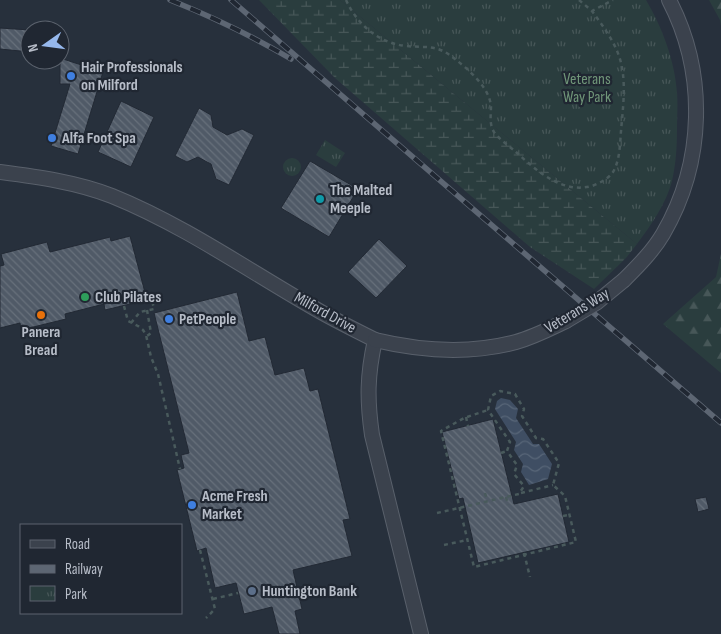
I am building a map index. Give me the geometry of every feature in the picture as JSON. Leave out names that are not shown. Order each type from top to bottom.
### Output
[{"type":"street","name":"Veterans Way","points":[[376,340],[397,346],[461,350],[516,342],[566,321],[596,303],[624,280],[645,258],[663,234],[687,178],[693,156],[697,113],[692,67],[678,18],[669,0]]},
{"type":"street","name":"Milford Drive","points":[[0,172],[63,182],[103,193],[139,208],[189,234],[322,313],[376,340],[368,380],[368,403],[372,436],[421,634]]},
{"type":"path","points":[[346,0],[360,23],[387,42],[403,45],[432,46],[447,52],[456,59],[481,84],[489,98],[490,122],[494,131],[533,167],[552,180],[573,188],[582,188],[601,183],[613,173],[617,163],[620,146],[623,82],[619,57],[610,37],[592,11],[579,0]]},
{"type":"path","points":[[592,11],[613,0]]},
{"type":"path","points":[[131,323],[140,312],[154,309],[150,296],[161,293]]},
{"type":"path","points":[[124,306],[128,321],[143,330],[146,336],[150,357],[158,374],[180,469]]},
{"type":"path","points":[[146,310],[151,333],[146,336]]},
{"type":"path","points":[[507,451],[510,442],[488,410],[491,396],[500,391],[514,394],[524,410],[522,416],[536,438],[543,439],[559,463],[553,485]]},
{"type":"path","points":[[488,410],[466,417],[441,430],[474,567],[577,542],[565,496],[553,485]]},
{"type":"path","points":[[466,417],[468,426]]},
{"type":"path","points":[[501,453],[507,451]]},
{"type":"path","points":[[507,451],[517,465],[514,474],[524,486],[519,494]]},
{"type":"path","points":[[437,514],[553,485]]},
{"type":"path","points":[[485,492],[486,502]]},
{"type":"path","points":[[506,497],[508,506]]},
{"type":"path","points":[[564,516],[569,515]]},
{"type":"path","points":[[444,545],[467,540]]},
{"type":"path","points":[[200,550],[215,609],[206,618]]},
{"type":"path","points":[[524,554],[530,577]]},
{"type":"path","points":[[213,600],[238,593]]},
{"type":"green space","points":[[259,0],[340,0],[637,244],[626,258],[594,289],[530,247],[335,78]]},
{"type":"green space","name":"Veterans Way Park","points":[[340,0],[646,0],[662,33],[674,69],[677,97],[677,141],[672,181],[666,198],[658,214],[637,244]]},
{"type":"green space","points":[[709,0],[721,0],[721,26],[720,20]]},
{"type":"green space","points":[[325,140],[345,153],[336,167],[316,155]]},
{"type":"green space","points":[[292,158],[298,161],[301,167],[298,173],[292,176],[286,173],[283,167],[286,161]]},
{"type":"green space","points":[[721,254],[721,373],[663,324],[716,277]]},
{"type":"water","points":[[501,398],[510,400],[518,409],[516,418],[533,444],[539,444],[552,464],[548,479],[529,485],[521,472],[523,464],[514,450],[516,442],[495,409],[497,401]]},
{"type":"building","points":[[0,28],[20,29],[20,51],[0,49]]},
{"type":"building","points":[[70,61],[103,72],[78,154],[51,146],[70,84],[60,84],[60,70],[70,70]]},
{"type":"building","points":[[121,101],[154,117],[131,167],[98,152]]},
{"type":"building","points":[[199,108],[211,115],[213,127],[227,135],[242,129],[254,135],[229,185],[216,179],[211,164],[198,157],[187,162],[175,156]]},
{"type":"building","name":"The Malted Meeple","points":[[310,161],[358,189],[329,237],[281,208]]},
{"type":"building","points":[[130,236],[147,300],[105,310],[104,304],[65,314],[66,319],[21,330],[20,323],[0,328],[0,266],[4,265],[1,254],[47,242],[50,252],[110,237],[111,241]]},
{"type":"building","points":[[379,239],[407,266],[376,298],[348,272]]},
{"type":"building","points":[[237,292],[249,341],[265,337],[275,375],[304,368],[310,391],[318,389],[350,519],[343,520],[352,556],[293,570],[302,609],[295,611],[300,634],[279,634],[272,607],[244,614],[236,583],[215,588],[206,548],[197,551],[177,470],[184,468],[181,455],[189,453],[154,313]]},
{"type":"building","points":[[493,419],[514,504],[558,494],[569,542],[478,563],[463,498],[459,499],[442,432]]},
{"type":"building","points":[[706,497],[709,509],[698,512],[695,499]]},
{"type":"railway","points":[[170,0],[232,27],[291,59]]},
{"type":"railway","points":[[231,0],[721,423]]},
{"type":"place","name":"Hair Professionals on Milford","points":[[71,76]]},
{"type":"place","name":"Alfa Foot Spa","points":[[52,138]]},
{"type":"place","name":"The Malted Meeple","points":[[320,199]]},
{"type":"place","name":"Club Pilates","points":[[85,297]]},
{"type":"place","name":"Panera Bread","points":[[41,315]]},
{"type":"place","name":"PetPeople","points":[[169,319]]},
{"type":"place","name":"Acme Fresh Market","points":[[192,505]]},
{"type":"place","name":"Huntington Bank","points":[[252,591]]}]
